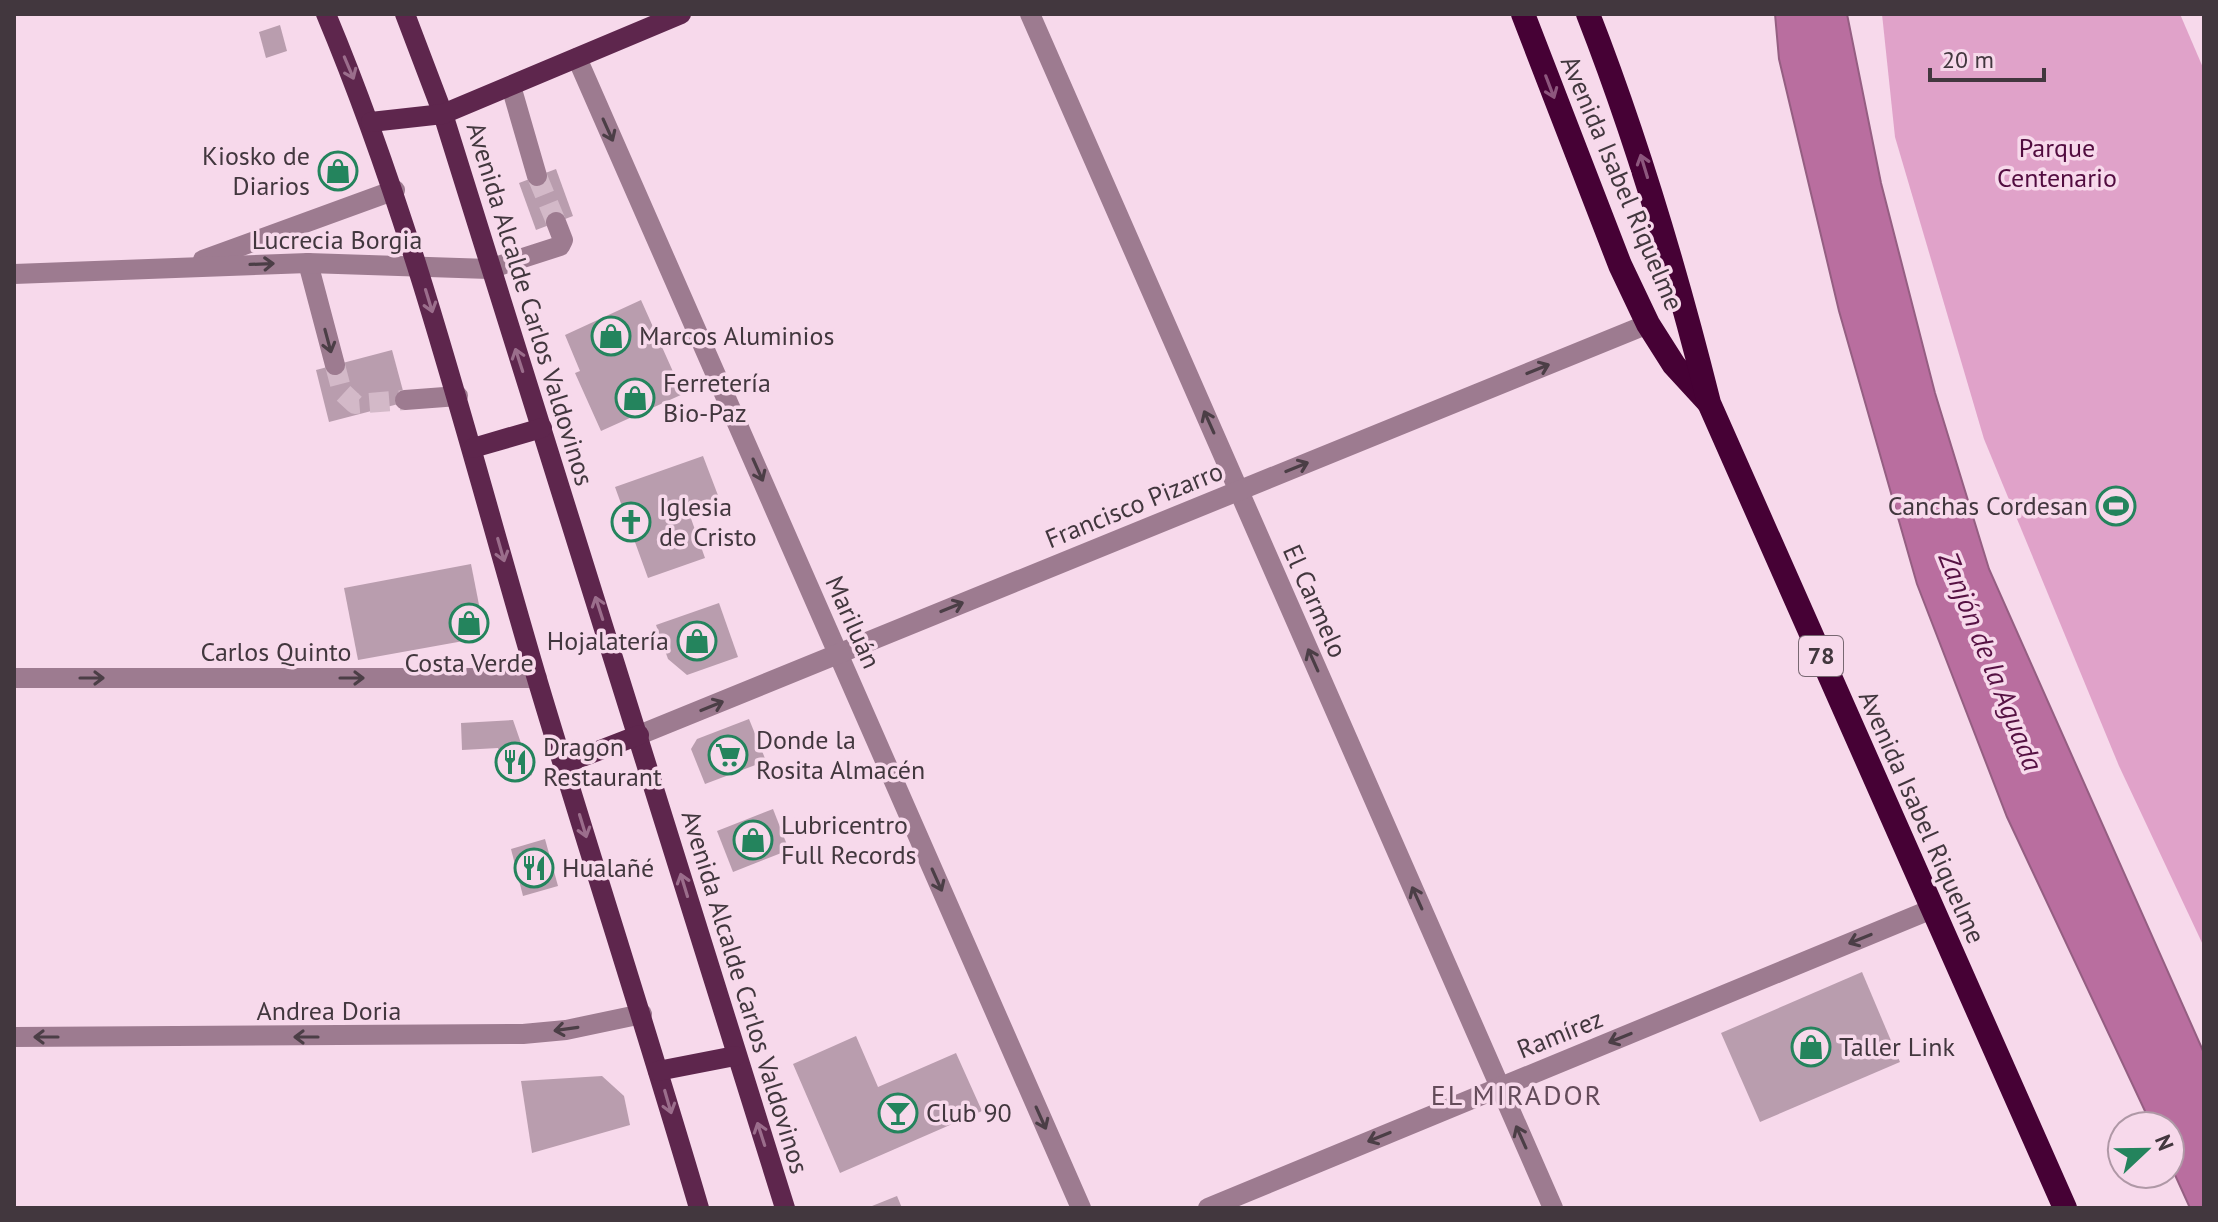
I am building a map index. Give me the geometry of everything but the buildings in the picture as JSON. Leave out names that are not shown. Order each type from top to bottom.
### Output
[{"type":"highway","name":"Avenida Isabel Riquelme","points":[[1523,14],[1598,212],[1648,324],[1674,365],[1709,403]]},
{"type":"highway","name":"Avenida Isabel Riquelme","points":[[1588,14],[1648,178],[1709,403],[2065,1208]]},
{"type":"main road","points":[[326,14],[371,122],[395,190],[458,396],[537,678],[699,1208]]},
{"type":"main road","name":"Avenida Alcalde Carlos Valdovinos","points":[[405,14],[443,114],[785,1208]]},
{"type":"main road","points":[[371,122],[443,114],[681,14]]},
{"type":"main road","points":[[473,448],[542,428]]},
{"type":"main road","points":[[564,764],[639,735]]},
{"type":"main road","points":[[658,1071],[735,1056]]},
{"type":"street","name":"El Carmelo","points":[[1030,14],[1553,1208]]},
{"type":"street","name":"Mariluán","points":[[577,58],[1081,1208]]},
{"type":"street","points":[[511,86],[537,176]]},
{"type":"street","name":"Lucrecia Borgia","points":[[184,267],[395,190]]},
{"type":"street","points":[[489,269],[560,246],[563,240],[556,222]]},
{"type":"street","points":[[308,263],[335,365]]},
{"type":"street","name":"Lucrecia Borgia","points":[[14,274],[308,263],[489,269]]},
{"type":"street","name":"Francisco Pizarro","points":[[639,735],[1648,324]]},
{"type":"street","points":[[405,400],[458,396]]},
{"type":"street","name":"Carlos Quinto","points":[[14,678],[537,678]]},
{"type":"street","name":"Ramírez","points":[[1208,1208],[1932,909]]},
{"type":"street","name":"Andrea Doria","points":[[14,1037],[523,1034],[566,1030],[642,1014]]},
{"type":"green space","name":"Parque Centenario","points":[[1882,14],[2180,14],[2204,70],[2204,947],[2119,766],[1984,439],[1895,137]]},
{"type":"water","name":"Zanjón de la Aguada","points":[[1775,14],[1847,14],[1881,183],[1935,393],[1989,569],[2204,1053],[2204,1208],[2190,1208],[2182,1190],[2186,1190],[2186,1110],[2144,1110],[2007,817],[1917,584],[1839,311],[1779,59]]},
{"type":"tunnel","points":[[537,176],[556,222]]},
{"type":"tunnel","points":[[335,365],[342,392],[355,404],[405,400]]},
{"type":"place","name":"Kiosko de Diarios","points":[[338,171]]},
{"type":"place","name":"Marcos Aluminios","points":[[611,336]]},
{"type":"place","name":"Ferretería Bio-Paz","points":[[635,398]]},
{"type":"place","name":"Canchas Cordesan","points":[[2116,506]]},
{"type":"place","name":"Iglesia de Cristo","points":[[631,522]]},
{"type":"place","name":"Costa Verde","points":[[469,623]]},
{"type":"place","name":"Hojalatería","points":[[697,641]]},
{"type":"place","name":"Donde la Rosita Almacén","points":[[728,755]]},
{"type":"place","name":"Dragon Restaurant","points":[[515,762]]},
{"type":"place","name":"Lubricentro Full Records","points":[[753,840]]},
{"type":"place","name":"Hualañé","points":[[534,868]]},
{"type":"place","name":"Taller Link","points":[[1811,1047]]},
{"type":"place","name":"Club 90","points":[[898,1113]]},
{"type":"district","name":"EL MIRADOR","points":[[1517,1095]]}]
